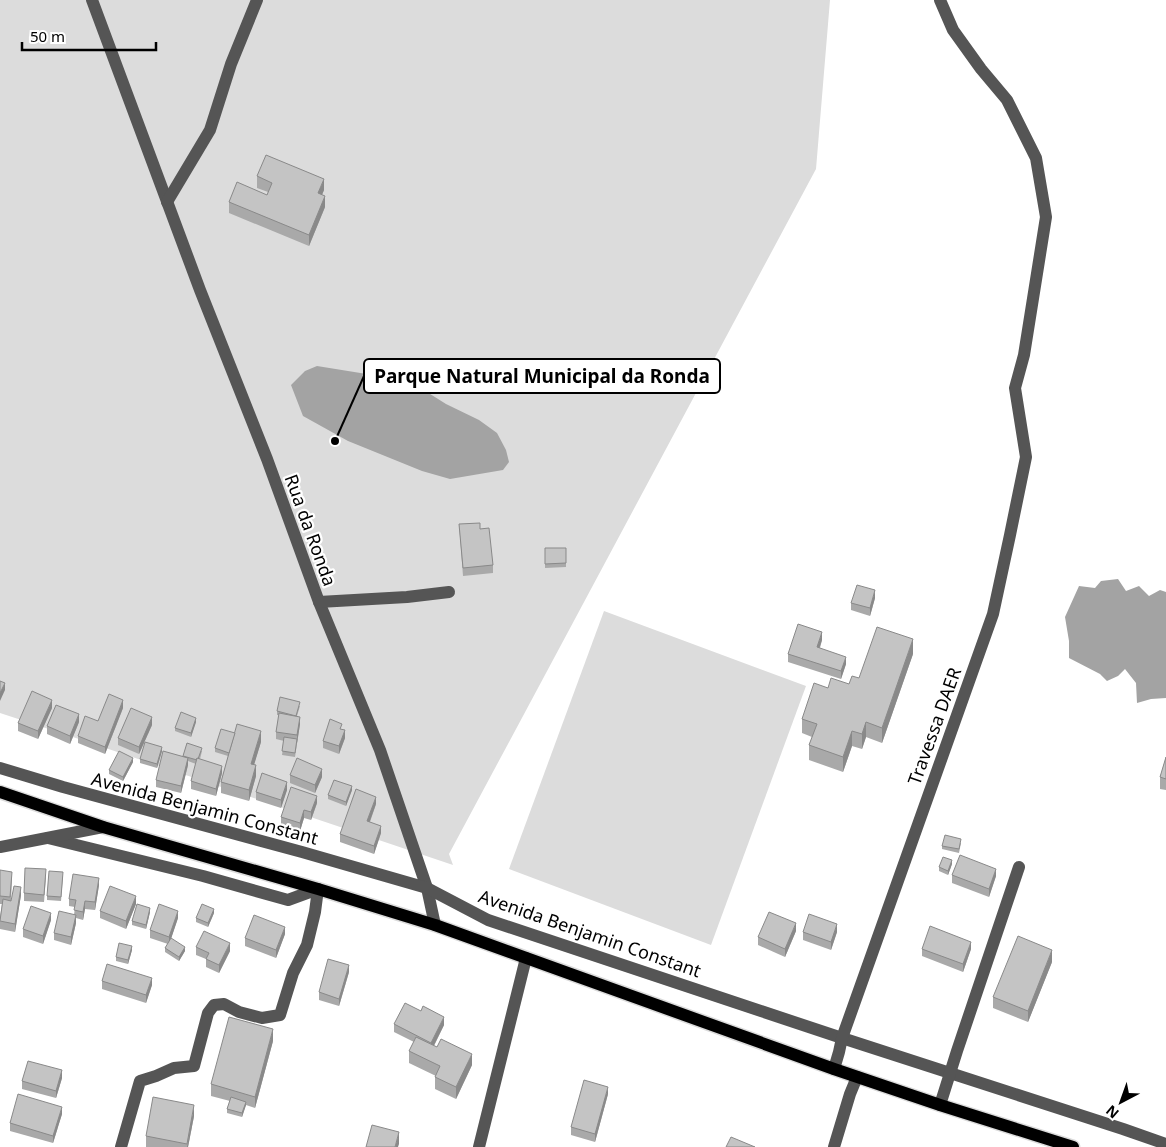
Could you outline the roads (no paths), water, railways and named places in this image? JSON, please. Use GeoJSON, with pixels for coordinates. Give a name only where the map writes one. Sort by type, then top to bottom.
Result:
{"type":"FeatureCollection","features":[{"type":"Feature","properties":{"kind":"main road"},"geometry":{"type":"LineString","coordinates":[[0,792],[103,827],[435,925],[834,1069],[1073,1147]]}},
{"type":"Feature","properties":{"kind":"street","name":"Rua da Ronda"},"geometry":{"type":"LineString","coordinates":[[92,0],[200,290],[267,459],[319,602],[380,750],[427,888],[435,925]]}},
{"type":"Feature","properties":{"kind":"street"},"geometry":{"type":"LineString","coordinates":[[167,202],[210,130],[231,64],[257,0]]}},
{"type":"Feature","properties":{"kind":"street","name":"Travessa DAER"},"geometry":{"type":"LineString","coordinates":[[834,1069],[842,1038],[992,614],[1026,457],[1015,388],[1024,355],[1046,217],[1036,158],[1007,100],[981,69],[953,30],[940,0]]}},
{"type":"Feature","properties":{"kind":"street"},"geometry":{"type":"LineString","coordinates":[[319,602],[407,597],[449,592]]}},
{"type":"Feature","properties":{"kind":"street","name":"Avenida Benjamin Constant"},"geometry":{"type":"LineString","coordinates":[[0,768],[427,888],[488,920],[1166,1144]]}},
{"type":"Feature","properties":{"kind":"street"},"geometry":{"type":"LineString","coordinates":[[0,847],[103,827]]}},
{"type":"Feature","properties":{"kind":"street"},"geometry":{"type":"LineString","coordinates":[[48,838],[288,900],[318,889],[307,945],[293,973],[280,1015],[262,1018],[239,1012],[224,1004],[214,1005],[208,1013],[194,1066],[174,1068],[140,1082],[121,1147]]}},
{"type":"Feature","properties":{"kind":"street"},"geometry":{"type":"LineString","coordinates":[[940,1105],[1019,867]]}},
{"type":"Feature","properties":{"kind":"street"},"geometry":{"type":"LineString","coordinates":[[479,1147],[526,958]]}},
{"type":"Feature","properties":{"kind":"street"},"geometry":{"type":"LineString","coordinates":[[834,1147],[857,1077]]}},
{"type":"Feature","properties":{"kind":"place","name":"Parque Natural Municipal da Ronda"},"geometry":{"type":"Point","coordinates":[335,441]}}]}
